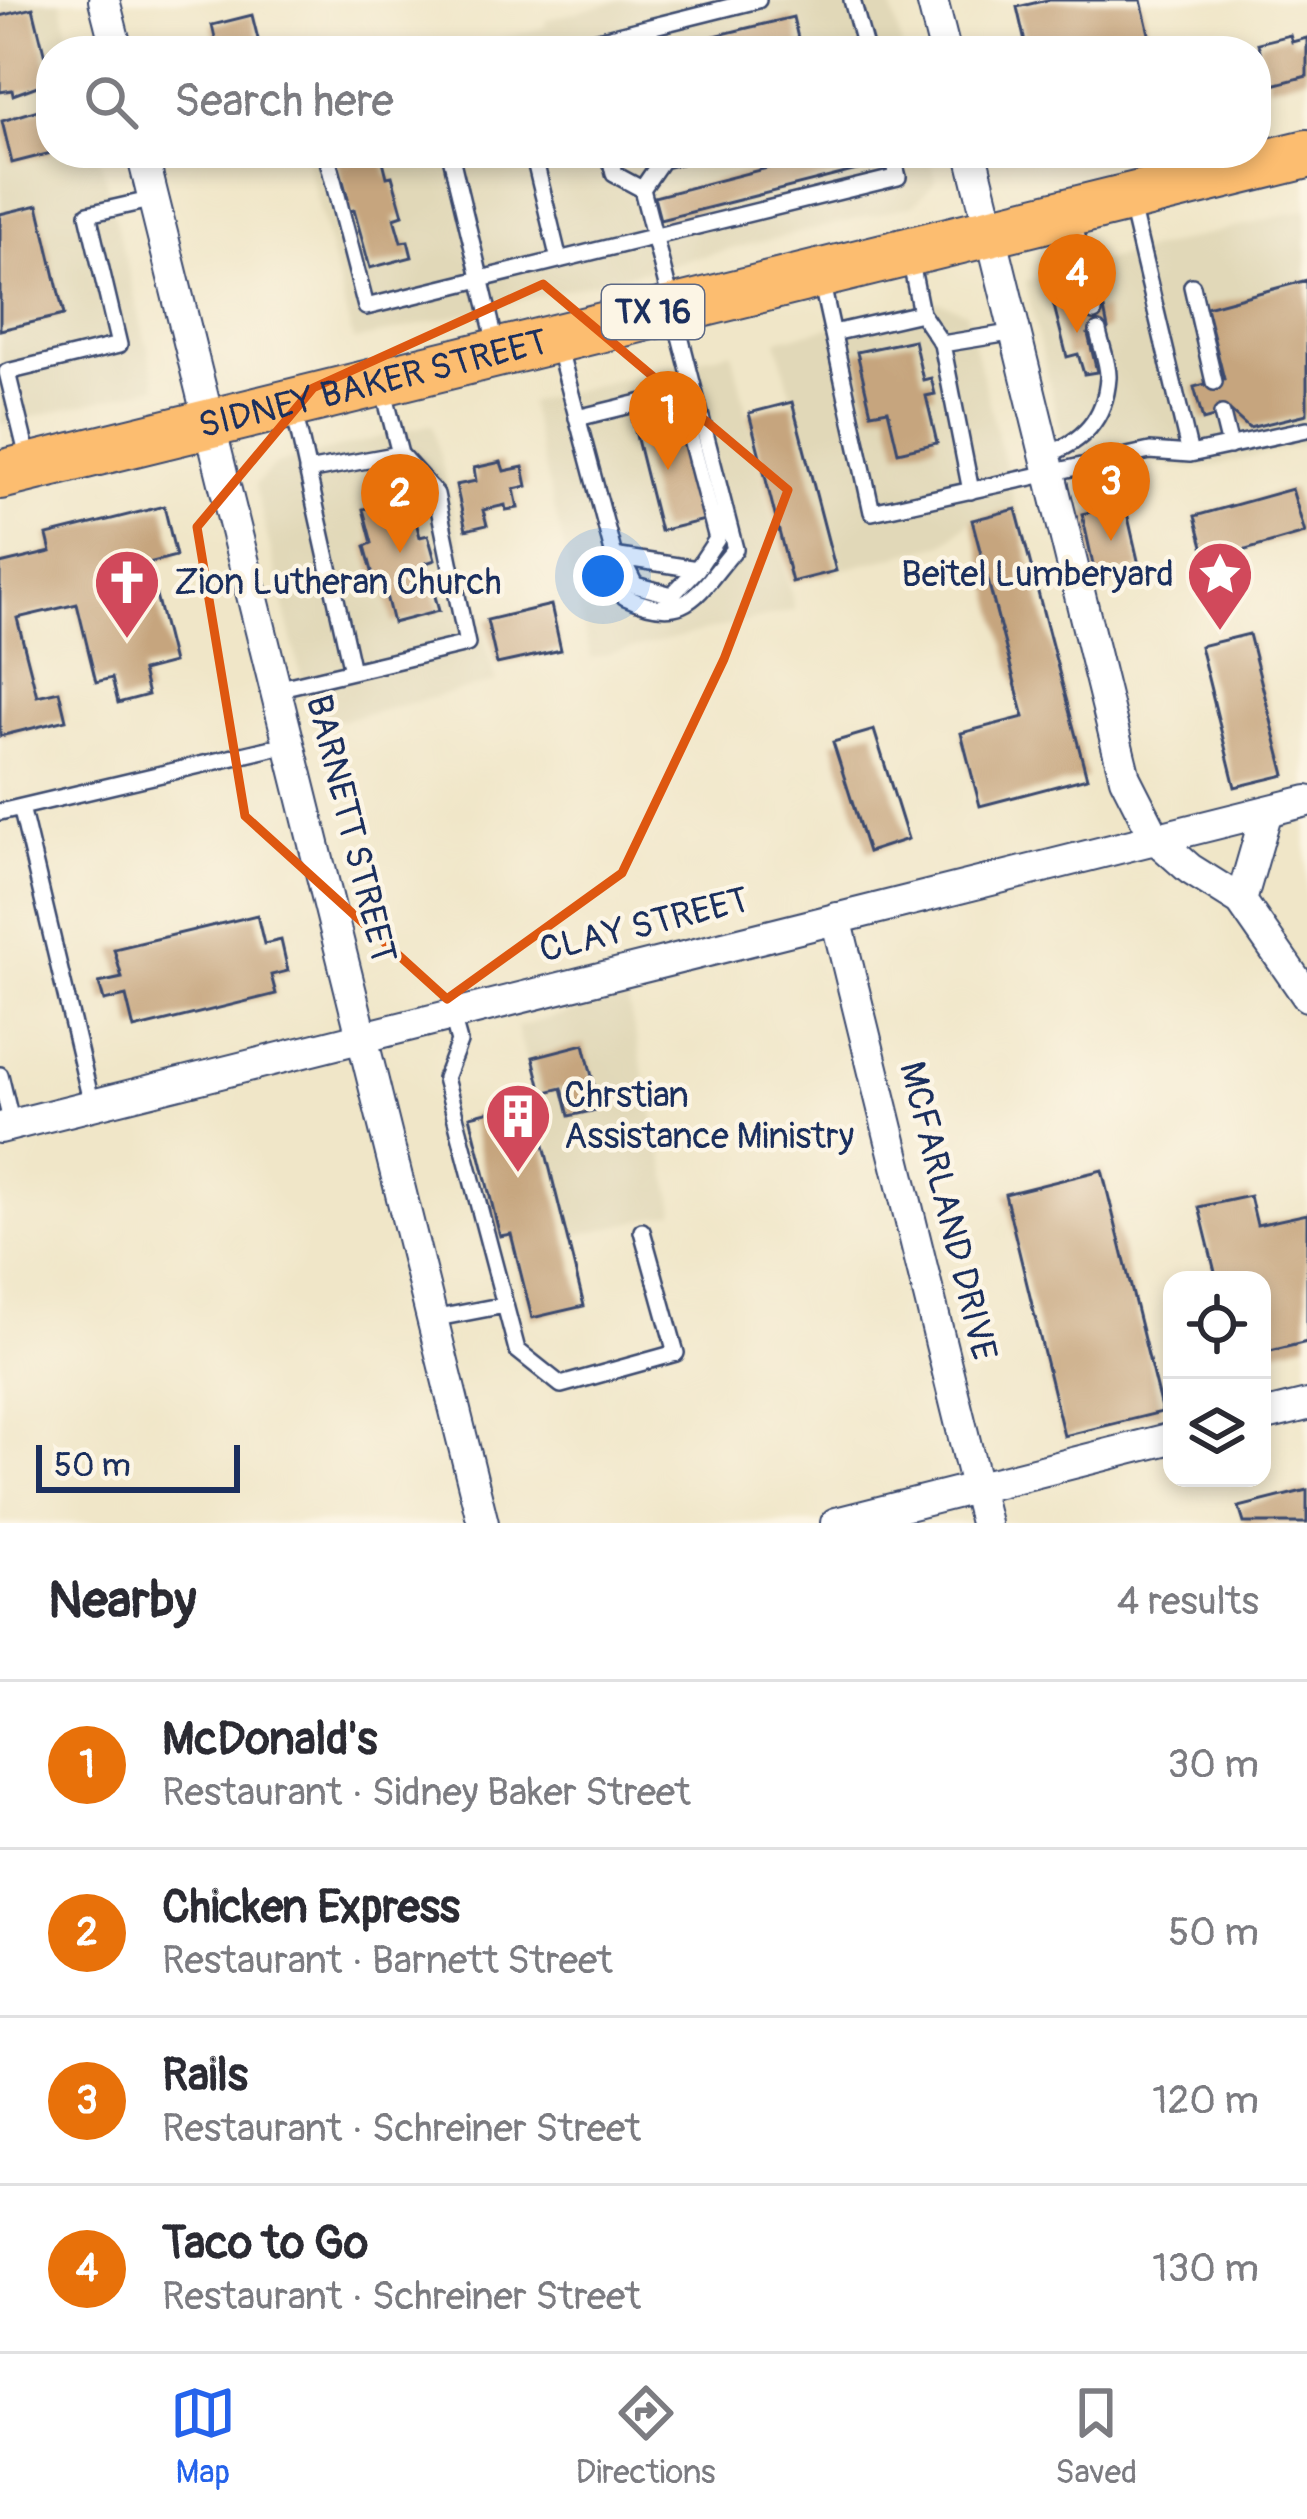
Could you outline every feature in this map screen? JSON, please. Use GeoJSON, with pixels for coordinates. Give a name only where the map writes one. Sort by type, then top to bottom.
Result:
{"type":"FeatureCollection","features":[{"type":"Feature","properties":{"kind":"main road","name":"SIDNEY BAKER STREET"},"geometry":{"type":"LineString","coordinates":[[1271,163],[1307,154]]}},
{"type":"Feature","properties":{"kind":"main road","name":"SIDNEY BAKER STREET"},"geometry":{"type":"LineString","coordinates":[[15,471],[1249,168]]}},
{"type":"Feature","properties":{"kind":"street"},"geometry":{"type":"LineString","coordinates":[[104,0],[113,36]]}},
{"type":"Feature","properties":{"kind":"street"},"geometry":{"type":"LineString","coordinates":[[932,0],[941,36]]}},
{"type":"Feature","properties":{"kind":"street","name":"BARNETT STREET"},"geometry":{"type":"LineString","coordinates":[[146,168],[484,1523]]}},
{"type":"Feature","properties":{"kind":"street"},"geometry":{"type":"LineString","coordinates":[[975,168],[1124,778],[1156,838],[1190,868],[1241,901],[1307,996]]}},
{"type":"Feature","properties":{"kind":"street","name":"CLAY STREET"},"geometry":{"type":"LineString","coordinates":[[6,1127],[1307,801]]}},
{"type":"Feature","properties":{"kind":"street"},"geometry":{"type":"LineString","coordinates":[[1241,901],[1267,811]]}},
{"type":"Feature","properties":{"kind":"street","name":"MCFARLAND DRIVE"},"geometry":{"type":"LineString","coordinates":[[836,918],[985,1523]]}},
{"type":"Feature","properties":{"kind":"street"},"geometry":{"type":"LineString","coordinates":[[1271,1414],[1307,1405]]}},
{"type":"Feature","properties":{"kind":"street"},"geometry":{"type":"LineString","coordinates":[[836,1523],[1163,1440]]}},
{"type":"Feature","properties":{"kind":"lane"},"geometry":{"type":"LineString","coordinates":[[614,36],[758,0]]}},
{"type":"Feature","properties":{"kind":"lane"},"geometry":{"type":"LineString","coordinates":[[852,0],[862,36]]}},
{"type":"Feature","properties":{"kind":"lane"},"geometry":{"type":"LineString","coordinates":[[630,32],[631,36]]}},
{"type":"Feature","properties":{"kind":"lane"},"geometry":{"type":"LineString","coordinates":[[330,168],[366,307],[898,176],[896,168]]}},
{"type":"Feature","properties":{"kind":"lane"},"geometry":{"type":"LineString","coordinates":[[454,168],[498,350]]}},
{"type":"Feature","properties":{"kind":"lane"},"geometry":{"type":"LineString","coordinates":[[536,168],[559,260]]}},
{"type":"Feature","properties":{"kind":"lane"},"geometry":{"type":"LineString","coordinates":[[613,168],[614,174],[642,189],[656,237],[675,307],[717,539],[672,596],[635,585],[617,556]]}},
{"type":"Feature","properties":{"kind":"lane"},"geometry":{"type":"LineString","coordinates":[[642,189],[654,168]]}},
{"type":"Feature","properties":{"kind":"lane"},"geometry":{"type":"LineString","coordinates":[[1128,197],[1190,454]]}},
{"type":"Feature","properties":{"kind":"lane"},"geometry":{"type":"LineString","coordinates":[[15,471],[7,372],[119,346],[88,214],[154,199]]}},
{"type":"Feature","properties":{"kind":"lane"},"geometry":{"type":"LineString","coordinates":[[1072,210],[1094,312]]}},
{"type":"Feature","properties":{"kind":"lane"},"geometry":{"type":"LineString","coordinates":[[908,250],[921,313],[942,344],[971,490]]}},
{"type":"Feature","properties":{"kind":"lane"},"geometry":{"type":"LineString","coordinates":[[820,272],[872,512],[971,490],[1048,464],[1150,451],[1190,454],[1307,429]]}},
{"type":"Feature","properties":{"kind":"lane"},"geometry":{"type":"LineString","coordinates":[[1192,286],[1214,382]]}},
{"type":"Feature","properties":{"kind":"lane"},"geometry":{"type":"LineString","coordinates":[[832,333],[921,313]]}},
{"type":"Feature","properties":{"kind":"lane"},"geometry":{"type":"LineString","coordinates":[[942,344],[1016,332]]}},
{"type":"Feature","properties":{"kind":"lane"},"geometry":{"type":"LineString","coordinates":[[1048,464],[1078,443],[1097,414],[1108,377],[1098,332]]}},
{"type":"Feature","properties":{"kind":"lane"},"geometry":{"type":"LineString","coordinates":[[556,336],[626,597],[655,610],[690,603],[735,549],[687,392]]}},
{"type":"Feature","properties":{"kind":"lane"},"geometry":{"type":"LineString","coordinates":[[276,689],[466,644],[436,494],[400,454],[380,379]]}},
{"type":"Feature","properties":{"kind":"lane"},"geometry":{"type":"LineString","coordinates":[[577,418],[687,392]]}},
{"type":"Feature","properties":{"kind":"lane"},"geometry":{"type":"LineString","coordinates":[[292,401],[352,671]]}},
{"type":"Feature","properties":{"kind":"lane"},"geometry":{"type":"LineString","coordinates":[[1222,414],[1230,446]]}},
{"type":"Feature","properties":{"kind":"lane"},"geometry":{"type":"LineString","coordinates":[[308,471],[400,454]]}},
{"type":"Feature","properties":{"kind":"lane"},"geometry":{"type":"LineString","coordinates":[[617,556],[697,569]]}},
{"type":"Feature","properties":{"kind":"lane"},"geometry":{"type":"LineString","coordinates":[[0,812],[290,744]]}},
{"type":"Feature","properties":{"kind":"lane"},"geometry":{"type":"LineString","coordinates":[[21,807],[92,1105]]}},
{"type":"Feature","properties":{"kind":"lane"},"geometry":{"type":"LineString","coordinates":[[451,1013],[458,1042],[445,1078],[517,1350],[561,1384],[676,1353],[642,1231]]}},
{"type":"Feature","properties":{"kind":"lane"},"geometry":{"type":"LineString","coordinates":[[0,1075],[6,1127]]}},
{"type":"Feature","properties":{"kind":"lane"},"geometry":{"type":"LineString","coordinates":[[432,1319],[505,1305]]}},
{"type":"Feature","properties":{"kind":"highlighted area"},"geometry":{"type":"Polygon","coordinates":[[[543,284],[788,490],[724,659],[622,873],[447,999],[245,816],[197,527],[313,388],[543,284]]]}},
{"type":"Feature","properties":{"kind":"shaded area"},"geometry":{"type":"Polygon","coordinates":[[[0,0],[61,0],[69,36],[36,36],[36,168],[103,168],[157,386],[0,425],[0,0]]]}},
{"type":"Feature","properties":{"kind":"shaded area"},"geometry":{"type":"Polygon","coordinates":[[[621,0],[890,0],[899,36],[509,36],[545,27],[546,20],[621,0]]]}},
{"type":"Feature","properties":{"kind":"shaded area"},"geometry":{"type":"Polygon","coordinates":[[[309,168],[933,168],[936,181],[914,205],[353,341],[309,168]]]}},
{"type":"Feature","properties":{"kind":"shaded area"},"geometry":{"type":"Polygon","coordinates":[[[1307,209],[1307,444],[1202,469],[1151,466],[1143,441],[1067,459],[1025,281],[1307,209]]]}},
{"type":"Feature","properties":{"kind":"shaded area"},"geometry":{"type":"Polygon","coordinates":[[[938,301],[966,312],[1016,509],[972,520],[944,544],[836,571],[777,340],[938,301]]]}},
{"type":"Feature","properties":{"kind":"shaded area"},"geometry":{"type":"Polygon","coordinates":[[[732,351],[795,610],[591,658],[528,402],[732,351]]]}},
{"type":"Feature","properties":{"kind":"shaded area"},"geometry":{"type":"Polygon","coordinates":[[[432,424],[496,682],[313,727],[255,485],[276,464],[432,424]]]}},
{"type":"Feature","properties":{"kind":"shaded area"},"geometry":{"type":"Polygon","coordinates":[[[627,998],[676,1212],[573,1236],[517,1027],[627,998]]]}},
{"type":"Feature","properties":{"kind":"building"},"geometry":{"type":"Polygon","coordinates":[[[1047,0],[1141,0],[1149,36],[1024,36],[1017,7],[1047,0]]]}},
{"type":"Feature","properties":{"kind":"building"},"geometry":{"type":"Polygon","coordinates":[[[33,8],[40,36],[36,36],[36,87],[13,95],[12,90],[0,92],[0,16],[33,8]]]}},
{"type":"Feature","properties":{"kind":"building"},"geometry":{"type":"Polygon","coordinates":[[[252,15],[257,36],[215,36],[212,25],[252,15]]]}},
{"type":"Feature","properties":{"kind":"building"},"geometry":{"type":"Polygon","coordinates":[[[793,17],[797,36],[714,36],[793,17]]]}},
{"type":"Feature","properties":{"kind":"building"},"geometry":{"type":"Polygon","coordinates":[[[1290,35],[1292,42],[1307,38],[1307,76],[1271,85],[1271,40],[1290,35]]]}},
{"type":"Feature","properties":{"kind":"building"},"geometry":{"type":"Polygon","coordinates":[[[36,111],[36,157],[12,163],[2,121],[36,111]]]}},
{"type":"Feature","properties":{"kind":"building"},"geometry":{"type":"Polygon","coordinates":[[[339,168],[385,168],[387,177],[392,176],[403,215],[394,218],[401,242],[408,241],[412,257],[370,268],[354,210],[344,212],[341,202],[348,199],[339,168]]]}},
{"type":"Feature","properties":{"kind":"building"},"geometry":{"type":"Polygon","coordinates":[[[767,168],[865,168],[660,220],[654,197],[767,168]]]}},
{"type":"Feature","properties":{"kind":"building"},"geometry":{"type":"Polygon","coordinates":[[[38,205],[64,315],[0,330],[0,214],[38,205]]]}},
{"type":"Feature","properties":{"kind":"building"},"geometry":{"type":"Polygon","coordinates":[[[1307,280],[1307,414],[1249,428],[1231,412],[1203,420],[1194,387],[1224,379],[1206,307],[1307,280]]]}},
{"type":"Feature","properties":{"kind":"building"},"geometry":{"type":"Polygon","coordinates":[[[1078,291],[1083,314],[1104,309],[1108,329],[1088,334],[1097,372],[1084,374],[1078,354],[1067,357],[1052,298],[1078,291]]]}},
{"type":"Feature","properties":{"kind":"building"},"geometry":{"type":"Polygon","coordinates":[[[914,340],[923,380],[931,378],[935,394],[926,396],[937,443],[898,452],[888,410],[871,413],[857,352],[914,340]]]}},
{"type":"Feature","properties":{"kind":"building"},"geometry":{"type":"Polygon","coordinates":[[[792,402],[836,571],[792,582],[749,413],[792,402]]]}},
{"type":"Feature","properties":{"kind":"building"},"geometry":{"type":"Polygon","coordinates":[[[677,408],[705,520],[660,531],[632,419],[677,408]]]}},
{"type":"Feature","properties":{"kind":"building"},"geometry":{"type":"Polygon","coordinates":[[[501,462],[504,471],[523,467],[527,486],[514,489],[518,508],[506,510],[505,505],[483,510],[487,525],[466,530],[456,485],[476,481],[474,468],[501,462]]]}},
{"type":"Feature","properties":{"kind":"building"},"geometry":{"type":"Polygon","coordinates":[[[1292,489],[1305,533],[1207,561],[1195,516],[1292,489]]]}},
{"type":"Feature","properties":{"kind":"building"},"geometry":{"type":"Polygon","coordinates":[[[409,497],[420,537],[428,535],[435,560],[426,563],[439,611],[393,623],[382,580],[375,582],[365,546],[372,543],[363,509],[409,497]]]}},
{"type":"Feature","properties":{"kind":"building"},"geometry":{"type":"Polygon","coordinates":[[[1125,504],[1140,569],[1096,578],[1082,514],[1125,504]]]}},
{"type":"Feature","properties":{"kind":"building","name":"Zion Lutheran Church"},"geometry":{"type":"Polygon","coordinates":[[[164,506],[176,556],[148,563],[173,663],[142,671],[148,695],[118,703],[112,678],[96,682],[77,604],[17,618],[37,696],[59,691],[66,720],[0,736],[0,564],[51,552],[47,535],[164,506]]]}},
{"type":"Feature","properties":{"kind":"building"},"geometry":{"type":"Polygon","coordinates":[[[1016,509],[1087,778],[980,806],[961,733],[1024,717],[972,520],[1016,509]]]}},
{"type":"Feature","properties":{"kind":"building"},"geometry":{"type":"Polygon","coordinates":[[[551,605],[561,650],[497,664],[487,620],[551,605]]]}},
{"type":"Feature","properties":{"kind":"building"},"geometry":{"type":"Polygon","coordinates":[[[1249,634],[1285,775],[1235,787],[1200,646],[1249,634]]]}},
{"type":"Feature","properties":{"kind":"building"},"geometry":{"type":"Polygon","coordinates":[[[874,730],[908,839],[868,852],[833,742],[874,730]]]}},
{"type":"Feature","properties":{"kind":"building"},"geometry":{"type":"Polygon","coordinates":[[[257,915],[264,944],[281,940],[288,971],[271,975],[276,994],[134,1029],[126,996],[104,1001],[99,983],[122,978],[114,949],[257,915]]]}},
{"type":"Feature","properties":{"kind":"building"},"geometry":{"type":"Polygon","coordinates":[[[584,1044],[600,1109],[569,1116],[562,1088],[542,1093],[533,1057],[584,1044]]]}},
{"type":"Feature","properties":{"kind":"building","name":"Chrstian Assistance Ministry"},"geometry":{"type":"Polygon","coordinates":[[[533,1101],[584,1306],[532,1318],[511,1234],[500,1236],[470,1116],[533,1101]]]}},
{"type":"Feature","properties":{"kind":"building"},"geometry":{"type":"Polygon","coordinates":[[[1102,1170],[1162,1412],[1064,1436],[1005,1194],[1102,1170]]]}},
{"type":"Feature","properties":{"kind":"building"},"geometry":{"type":"Polygon","coordinates":[[[1250,1196],[1257,1225],[1307,1214],[1307,1342],[1271,1351],[1271,1271],[1215,1271],[1199,1207],[1250,1196]]]}},
{"type":"Feature","properties":{"kind":"building"},"geometry":{"type":"Polygon","coordinates":[[[1307,1490],[1307,1523],[1244,1523],[1239,1507],[1307,1490]]]}},
{"type":"Feature","properties":{"kind":"place","name":"Taco to Go"},"geometry":{"type":"Point","coordinates":[1077,333]}},
{"type":"Feature","properties":{"kind":"place","name":"McDonald's"},"geometry":{"type":"Point","coordinates":[668,470]}},
{"type":"Feature","properties":{"kind":"place","name":"Rails"},"geometry":{"type":"Point","coordinates":[1111,541]}},
{"type":"Feature","properties":{"kind":"place","name":"Chicken Express"},"geometry":{"type":"Point","coordinates":[400,553]}},
{"type":"Feature","properties":{"kind":"place","name":"Beitel Lumberyard"},"geometry":{"type":"Point","coordinates":[1220,633]}},
{"type":"Feature","properties":{"kind":"place","name":"Zion Lutheran Church"},"geometry":{"type":"Point","coordinates":[127,641]}},
{"type":"Feature","properties":{"kind":"place","name":"Chrstian Assistance Ministry"},"geometry":{"type":"Point","coordinates":[518,1175]}}]}
